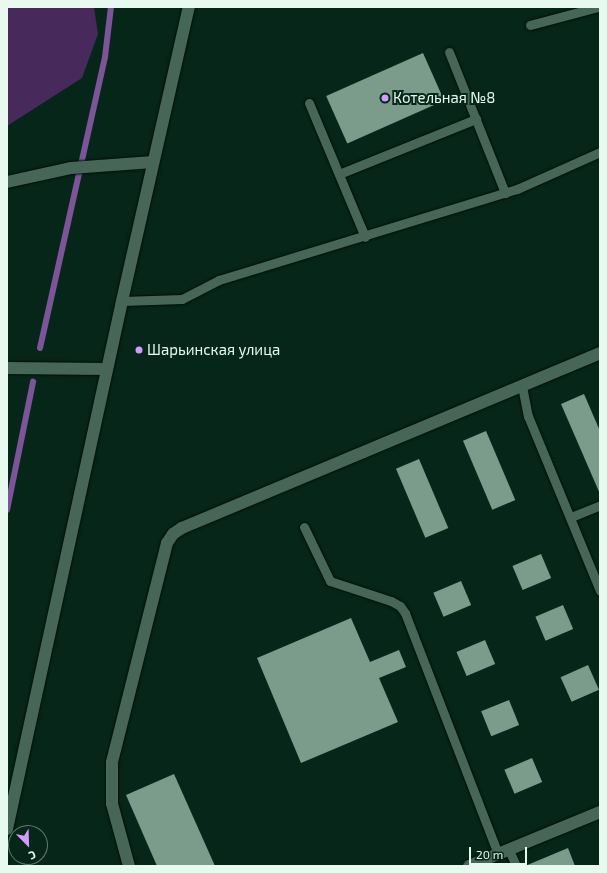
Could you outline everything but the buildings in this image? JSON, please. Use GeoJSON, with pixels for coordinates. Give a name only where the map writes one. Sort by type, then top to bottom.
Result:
{"type":"FeatureCollection","features":[{"type":"Feature","properties":{"kind":"street"},"geometry":{"type":"LineString","coordinates":[[7,829],[122,301],[189,7]]}},
{"type":"Feature","properties":{"kind":"street"},"geometry":{"type":"LineString","coordinates":[[7,182],[71,168],[153,162]]}},
{"type":"Feature","properties":{"kind":"street"},"geometry":{"type":"LineString","coordinates":[[129,866],[112,804],[112,762],[167,543],[173,534],[182,528],[600,353]]}},
{"type":"Feature","properties":{"kind":"street"},"geometry":{"type":"LineString","coordinates":[[7,368],[107,369]]}},
{"type":"Feature","properties":{"kind":"street"},"geometry":{"type":"LineString","coordinates":[[468,866],[600,812]]}},
{"type":"Feature","properties":{"kind":"lane"},"geometry":{"type":"LineString","coordinates":[[530,25],[598,7]]}},
{"type":"Feature","properties":{"kind":"lane"},"geometry":{"type":"LineString","coordinates":[[449,52],[505,193]]}},
{"type":"Feature","properties":{"kind":"lane"},"geometry":{"type":"LineString","coordinates":[[309,103],[365,237]]}},
{"type":"Feature","properties":{"kind":"lane"},"geometry":{"type":"LineString","coordinates":[[339,174],[476,119]]}},
{"type":"Feature","properties":{"kind":"lane"},"geometry":{"type":"LineString","coordinates":[[122,301],[182,299],[219,280],[365,237],[505,193],[600,152]]}},
{"type":"Feature","properties":{"kind":"lane"},"geometry":{"type":"LineString","coordinates":[[522,386],[528,416],[572,517],[575,533],[600,591]]}},
{"type":"Feature","properties":{"kind":"lane"},"geometry":{"type":"LineString","coordinates":[[572,517],[600,505]]}},
{"type":"Feature","properties":{"kind":"lane"},"geometry":{"type":"LineString","coordinates":[[304,527],[330,581],[391,601],[400,606],[404,612],[503,852],[516,866]]}},
{"type":"Feature","properties":{"kind":"shaded area"},"geometry":{"type":"Polygon","coordinates":[[[7,7],[94,7],[98,34],[82,78],[7,126],[7,7]]]}},
{"type":"Feature","properties":{"kind":"waterway"},"geometry":{"type":"LineString","coordinates":[[40,348],[105,57],[111,7]]}},
{"type":"Feature","properties":{"kind":"waterway"},"geometry":{"type":"LineString","coordinates":[[7,510],[33,382]]}},
{"type":"Feature","properties":{"kind":"place","name":"Котельная №8"},"geometry":{"type":"Point","coordinates":[385,98]}},
{"type":"Feature","properties":{"kind":"place","name":"Шарьинская улица"},"geometry":{"type":"Point","coordinates":[139,350]}}]}
